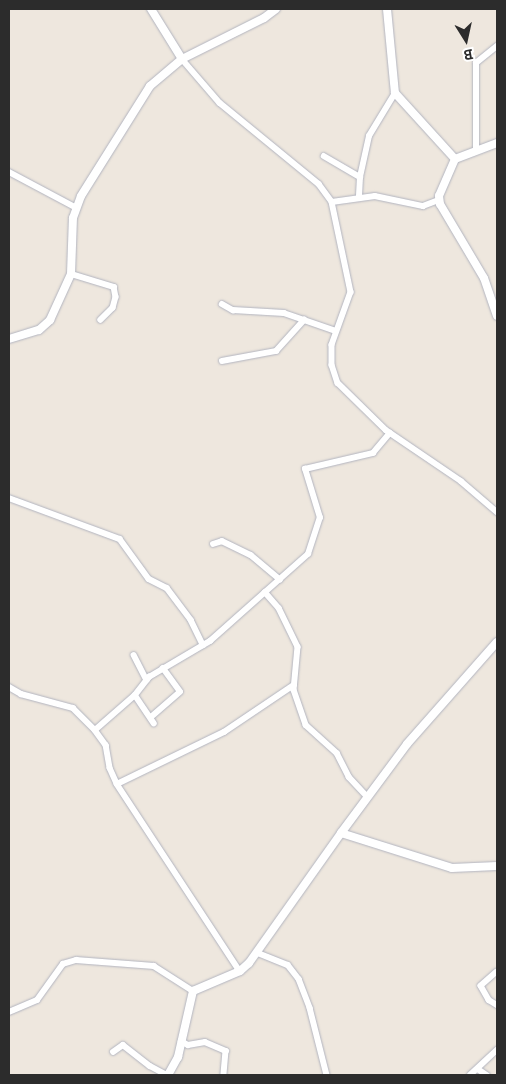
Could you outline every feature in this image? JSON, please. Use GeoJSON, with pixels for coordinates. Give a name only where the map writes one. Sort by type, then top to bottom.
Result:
{"type":"FeatureCollection","features":[{"type":"Feature","properties":{"kind":"street"},"geometry":{"type":"LineString","coordinates":[[151,9],[182,59],[220,103],[319,184],[332,202],[350,292],[336,331],[332,358],[338,383],[390,433],[461,481],[497,512]]}},
{"type":"Feature","properties":{"kind":"street"},"geometry":{"type":"LineString","coordinates":[[9,339],[36,332],[47,324],[71,274],[75,207],[97,166],[150,86],[182,59],[264,18],[276,9]]}},
{"type":"Feature","properties":{"kind":"street"},"geometry":{"type":"LineString","coordinates":[[359,196],[360,177],[369,136],[395,93],[387,9]]}},
{"type":"Feature","properties":{"kind":"street"},"geometry":{"type":"LineString","coordinates":[[476,150],[476,63],[497,46]]}},
{"type":"Feature","properties":{"kind":"street"},"geometry":{"type":"LineString","coordinates":[[395,93],[455,159]]}},
{"type":"Feature","properties":{"kind":"street"},"geometry":{"type":"LineString","coordinates":[[439,200],[455,159],[497,143]]}},
{"type":"Feature","properties":{"kind":"street"},"geometry":{"type":"LineString","coordinates":[[324,156],[360,177]]}},
{"type":"Feature","properties":{"kind":"street"},"geometry":{"type":"LineString","coordinates":[[9,172],[75,207]]}},
{"type":"Feature","properties":{"kind":"street"},"geometry":{"type":"LineString","coordinates":[[332,202],[359,196],[383,196],[420,206],[439,200]]}},
{"type":"Feature","properties":{"kind":"street"},"geometry":{"type":"LineString","coordinates":[[439,200],[484,278],[497,316]]}},
{"type":"Feature","properties":{"kind":"street"},"geometry":{"type":"LineString","coordinates":[[71,274],[114,286],[116,297],[113,308],[101,320]]}},
{"type":"Feature","properties":{"kind":"street"},"geometry":{"type":"LineString","coordinates":[[222,304],[233,310],[278,312],[336,331]]}},
{"type":"Feature","properties":{"kind":"street"},"geometry":{"type":"LineString","coordinates":[[222,361],[276,351],[304,320]]}},
{"type":"Feature","properties":{"kind":"street"},"geometry":{"type":"LineString","coordinates":[[95,730],[135,695],[147,680],[204,645],[308,554],[320,521],[305,469],[373,453],[390,433]]}},
{"type":"Feature","properties":{"kind":"street"},"geometry":{"type":"LineString","coordinates":[[9,498],[120,539],[149,579],[167,588],[192,620],[204,645]]}},
{"type":"Feature","properties":{"kind":"street"},"geometry":{"type":"LineString","coordinates":[[213,544],[222,542],[250,555],[280,580]]}},
{"type":"Feature","properties":{"kind":"street"},"geometry":{"type":"LineString","coordinates":[[265,592],[280,608],[298,647],[294,685],[308,728],[337,753],[349,777],[366,795]]}},
{"type":"Feature","properties":{"kind":"street"},"geometry":{"type":"LineString","coordinates":[[193,991],[240,971],[258,953],[366,795],[497,642]]}},
{"type":"Feature","properties":{"kind":"street"},"geometry":{"type":"LineString","coordinates":[[134,655],[147,680]]}},
{"type":"Feature","properties":{"kind":"street"},"geometry":{"type":"LineString","coordinates":[[135,695],[153,720],[180,692],[163,669]]}},
{"type":"Feature","properties":{"kind":"street"},"geometry":{"type":"LineString","coordinates":[[117,784],[220,734],[294,685]]}},
{"type":"Feature","properties":{"kind":"street"},"geometry":{"type":"LineString","coordinates":[[9,687],[21,694],[73,708],[95,730],[106,745],[110,768],[117,784],[240,971]]}},
{"type":"Feature","properties":{"kind":"street"},"geometry":{"type":"LineString","coordinates":[[341,833],[452,868],[497,866]]}},
{"type":"Feature","properties":{"kind":"street"},"geometry":{"type":"LineString","coordinates":[[258,953],[288,965],[299,979],[310,1008],[327,1075]]}},
{"type":"Feature","properties":{"kind":"street"},"geometry":{"type":"LineString","coordinates":[[9,1012],[37,1000],[63,964],[76,960],[154,966],[193,991]]}},
{"type":"Feature","properties":{"kind":"street"},"geometry":{"type":"LineString","coordinates":[[497,972],[482,986],[489,1000],[497,1005]]}},
{"type":"Feature","properties":{"kind":"street"},"geometry":{"type":"LineString","coordinates":[[113,1052],[124,1045],[150,1066],[168,1075],[178,1057],[193,991]]}},
{"type":"Feature","properties":{"kind":"street"},"geometry":{"type":"LineString","coordinates":[[182,1041],[188,1045],[205,1042],[226,1051],[224,1075]]}},
{"type":"Feature","properties":{"kind":"street"},"geometry":{"type":"LineString","coordinates":[[470,1075],[497,1050]]}},
{"type":"Feature","properties":{"kind":"street"},"geometry":{"type":"LineString","coordinates":[[478,1069],[487,1075]]}}]}
